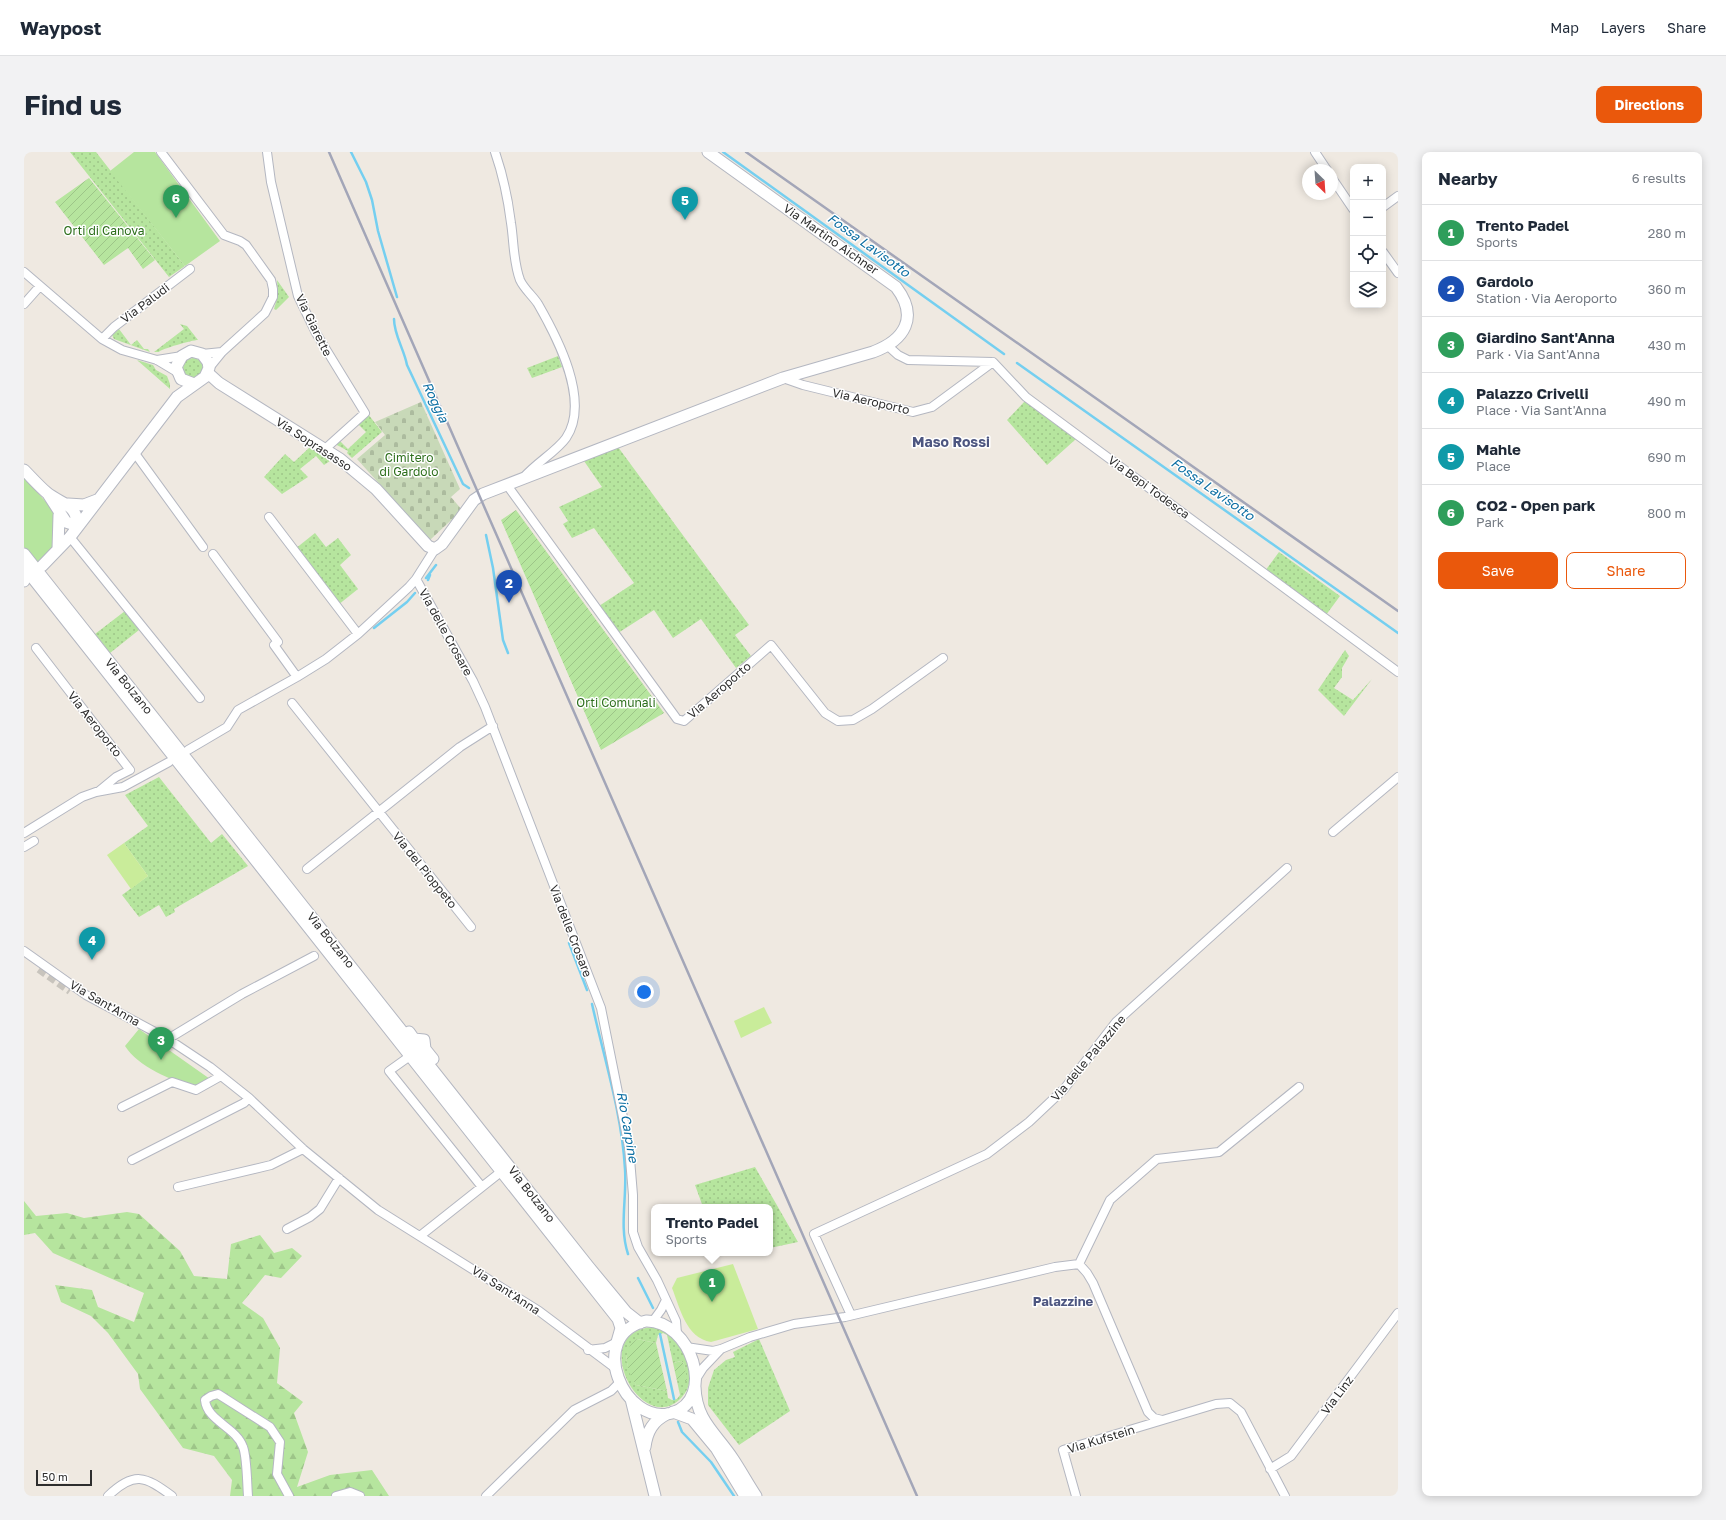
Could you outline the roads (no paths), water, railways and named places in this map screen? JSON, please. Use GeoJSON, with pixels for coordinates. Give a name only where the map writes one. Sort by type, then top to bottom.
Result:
{"type":"FeatureCollection","features":[{"type":"Feature","properties":{"kind":"main road","name":"Via Martino Aichner"},"geometry":{"type":"LineString","coordinates":[[708,152],[896,287],[904,299],[908,315],[902,331],[888,346]]}},
{"type":"Feature","properties":{"kind":"main road"},"geometry":{"type":"LineString","coordinates":[[435,548],[442,544],[478,496],[783,378],[888,346]]}},
{"type":"Feature","properties":{"kind":"main road"},"geometry":{"type":"LineString","coordinates":[[177,397],[179,376],[177,363],[182,356],[191,351],[202,354]]}},
{"type":"Feature","properties":{"kind":"main road","name":"Via Soprasasso"},"geometry":{"type":"LineString","coordinates":[[202,354],[206,358],[203,376]]}},
{"type":"Feature","properties":{"kind":"main road","name":"Via Soprasasso"},"geometry":{"type":"LineString","coordinates":[[179,376],[203,376],[219,383],[340,458],[376,489],[428,546],[435,548]]}},
{"type":"Feature","properties":{"kind":"main road"},"geometry":{"type":"LineString","coordinates":[[42,566],[70,537],[177,397],[203,376]]}},
{"type":"Feature","properties":{"kind":"main road"},"geometry":{"type":"LineString","coordinates":[[24,470],[48,493],[68,504],[77,515],[78,526]]}},
{"type":"Feature","properties":{"kind":"main road"},"geometry":{"type":"LineString","coordinates":[[48,493],[59,514],[66,522],[78,526]]}},
{"type":"Feature","properties":{"kind":"main road"},"geometry":{"type":"LineString","coordinates":[[68,504],[84,505],[97,500]]}},
{"type":"Feature","properties":{"kind":"main road"},"geometry":{"type":"LineString","coordinates":[[58,549],[59,514]]}},
{"type":"Feature","properties":{"kind":"main road","name":"Via Bolzano"},"geometry":{"type":"LineString","coordinates":[[24,554],[373,993],[382,997],[414,1039],[424,1040],[425,1049],[457,1091],[464,1110],[626,1312],[640,1323]]}},
{"type":"Feature","properties":{"kind":"main road","name":"Via Bolzano"},"geometry":{"type":"LineString","coordinates":[[24,567],[618,1319],[621,1328],[617,1342]]}},
{"type":"Feature","properties":{"kind":"main road"},"geometry":{"type":"LineString","coordinates":[[552,1235],[557,1250],[582,1283],[582,1288]]}},
{"type":"Feature","properties":{"kind":"main road"},"geometry":{"type":"LineString","coordinates":[[745,1496],[716,1448],[692,1419],[671,1413],[650,1412],[642,1408],[629,1396],[620,1382],[614,1362],[617,1342],[629,1328],[640,1323],[653,1321],[671,1328],[677,1334],[686,1347],[695,1366],[697,1405],[702,1419],[734,1459],[756,1496]]}},
{"type":"Feature","properties":{"kind":"main road"},"geometry":{"type":"LineString","coordinates":[[644,1451],[646,1435],[650,1427],[661,1417],[671,1413],[687,1402],[696,1382]]}},
{"type":"Feature","properties":{"kind":"main road"},"geometry":{"type":"LineString","coordinates":[[629,1396],[655,1496]]}},
{"type":"Feature","properties":{"kind":"street"},"geometry":{"type":"LineString","coordinates":[[162,152],[224,235],[243,243],[271,280],[273,289],[273,297],[265,313],[222,352],[203,376]]}},
{"type":"Feature","properties":{"kind":"street","name":"Via Giarette"},"geometry":{"type":"LineString","coordinates":[[267,152],[271,182],[298,296],[316,333],[365,413],[325,449]]}},
{"type":"Feature","properties":{"kind":"street"},"geometry":{"type":"LineString","coordinates":[[495,152],[502,174],[510,216],[515,262],[521,281],[537,303],[566,360],[573,390],[575,414],[566,438],[524,478]]}},
{"type":"Feature","properties":{"kind":"street"},"geometry":{"type":"LineString","coordinates":[[1315,152],[1323,164]]}},
{"type":"Feature","properties":{"kind":"street"},"geometry":{"type":"LineString","coordinates":[[1338,187],[1350,205]]}},
{"type":"Feature","properties":{"kind":"street"},"geometry":{"type":"LineString","coordinates":[[1386,205],[1398,196]]}},
{"type":"Feature","properties":{"kind":"street"},"geometry":{"type":"LineString","coordinates":[[1386,256],[1398,272]]}},
{"type":"Feature","properties":{"kind":"street","name":"Via Paludi"},"geometry":{"type":"LineString","coordinates":[[102,339],[114,327],[190,269]]}},
{"type":"Feature","properties":{"kind":"street"},"geometry":{"type":"LineString","coordinates":[[24,272],[102,339],[122,350],[157,360],[179,376]]}},
{"type":"Feature","properties":{"kind":"street"},"geometry":{"type":"LineString","coordinates":[[24,304],[40,286]]}},
{"type":"Feature","properties":{"kind":"street"},"geometry":{"type":"LineString","coordinates":[[888,346],[898,356],[908,360],[993,362]]}},
{"type":"Feature","properties":{"kind":"street"},"geometry":{"type":"LineString","coordinates":[[202,354],[222,352]]}},
{"type":"Feature","properties":{"kind":"street"},"geometry":{"type":"LineString","coordinates":[[157,360],[182,356]]}},
{"type":"Feature","properties":{"kind":"street","name":"Via Aeroporto"},"geometry":{"type":"LineString","coordinates":[[783,378],[913,412],[932,407],[993,362]]}},
{"type":"Feature","properties":{"kind":"street","name":"Via Bepi Todesca"},"geometry":{"type":"LineString","coordinates":[[993,362],[1026,397],[1398,672]]}},
{"type":"Feature","properties":{"kind":"street"},"geometry":{"type":"LineString","coordinates":[[134,452],[203,547]]}},
{"type":"Feature","properties":{"kind":"street","name":"Via Aeroporto"},"geometry":{"type":"LineString","coordinates":[[507,485],[677,719],[684,722],[771,645],[824,713],[838,721],[853,720],[872,709],[944,658]]}},
{"type":"Feature","properties":{"kind":"street"},"geometry":{"type":"LineString","coordinates":[[269,517],[358,634]]}},
{"type":"Feature","properties":{"kind":"street"},"geometry":{"type":"LineString","coordinates":[[70,537],[200,698]]}},
{"type":"Feature","properties":{"kind":"street"},"geometry":{"type":"LineString","coordinates":[[188,750],[227,727],[238,710],[326,659],[358,634],[394,602],[416,579],[435,548]]}},
{"type":"Feature","properties":{"kind":"street"},"geometry":{"type":"LineString","coordinates":[[213,554],[278,642],[274,645],[297,677]]}},
{"type":"Feature","properties":{"kind":"street","name":"Via delle Crosare"},"geometry":{"type":"LineString","coordinates":[[416,579],[473,682],[493,726],[601,1008],[629,1147],[633,1195],[633,1232],[638,1247],[657,1280],[676,1321],[677,1334]]}},
{"type":"Feature","properties":{"kind":"street","name":"Via Aeroporto"},"geometry":{"type":"LineString","coordinates":[[36,648],[130,770],[116,777],[99,792]]}},
{"type":"Feature","properties":{"kind":"street","name":"Via del Pioppeto"},"geometry":{"type":"LineString","coordinates":[[292,703],[471,927]]}},
{"type":"Feature","properties":{"kind":"street"},"geometry":{"type":"LineString","coordinates":[[307,869],[460,747],[493,726]]}},
{"type":"Feature","properties":{"kind":"street","name":"Via Aeroporto"},"geometry":{"type":"LineString","coordinates":[[24,833],[82,797],[123,787],[169,762]]}},
{"type":"Feature","properties":{"kind":"street"},"geometry":{"type":"LineString","coordinates":[[1334,832],[1398,778]]}},
{"type":"Feature","properties":{"kind":"street"},"geometry":{"type":"LineString","coordinates":[[24,847],[34,841]]}},
{"type":"Feature","properties":{"kind":"street","name":"Via delle Palazzine"},"geometry":{"type":"LineString","coordinates":[[851,1316],[814,1234],[987,1154],[1029,1122],[1064,1089],[1116,1022],[1287,868]]}},
{"type":"Feature","properties":{"kind":"street","name":"Via Sant'Anna"},"geometry":{"type":"LineString","coordinates":[[24,951],[86,995],[168,1038],[249,1098],[303,1149],[378,1210],[539,1311],[568,1332],[588,1350],[615,1368]]}},
{"type":"Feature","properties":{"kind":"street"},"geometry":{"type":"LineString","coordinates":[[168,1038],[242,994],[314,956]]}},
{"type":"Feature","properties":{"kind":"street"},"geometry":{"type":"LineString","coordinates":[[410,1056],[389,1071],[482,1187]]}},
{"type":"Feature","properties":{"kind":"street"},"geometry":{"type":"LineString","coordinates":[[122,1107],[172,1082],[196,1090],[221,1076]]}},
{"type":"Feature","properties":{"kind":"street"},"geometry":{"type":"LineString","coordinates":[[1079,1264],[1110,1200],[1157,1158],[1219,1152],[1299,1087]]}},
{"type":"Feature","properties":{"kind":"street"},"geometry":{"type":"LineString","coordinates":[[132,1160],[244,1103],[249,1098]]}},
{"type":"Feature","properties":{"kind":"street"},"geometry":{"type":"LineString","coordinates":[[178,1187],[271,1165],[303,1149]]}},
{"type":"Feature","properties":{"kind":"street"},"geometry":{"type":"LineString","coordinates":[[420,1236],[502,1171]]}},
{"type":"Feature","properties":{"kind":"street"},"geometry":{"type":"LineString","coordinates":[[287,1229],[310,1217],[320,1209],[339,1178]]}},
{"type":"Feature","properties":{"kind":"street"},"geometry":{"type":"LineString","coordinates":[[686,1347],[713,1351],[721,1350],[762,1333],[794,1324],[851,1316],[1055,1267],[1079,1264]]}},
{"type":"Feature","properties":{"kind":"street"},"geometry":{"type":"LineString","coordinates":[[1079,1264],[1093,1283],[1148,1412],[1154,1418],[1162,1420],[1216,1404],[1230,1403],[1241,1412],[1285,1496]]}},
{"type":"Feature","properties":{"kind":"street"},"geometry":{"type":"LineString","coordinates":[[653,1321],[666,1300]]}},
{"type":"Feature","properties":{"kind":"street","name":"Via Linz"},"geometry":{"type":"LineString","coordinates":[[1270,1469],[1291,1456],[1398,1314]]}},
{"type":"Feature","properties":{"kind":"street"},"geometry":{"type":"LineString","coordinates":[[588,1350],[605,1348],[617,1342]]}},
{"type":"Feature","properties":{"kind":"street"},"geometry":{"type":"LineString","coordinates":[[696,1382],[703,1368],[721,1350]]}},
{"type":"Feature","properties":{"kind":"street"},"geometry":{"type":"LineString","coordinates":[[486,1496],[574,1410],[611,1391],[620,1382]]}},
{"type":"Feature","properties":{"kind":"street"},"geometry":{"type":"LineString","coordinates":[[611,1391],[629,1396]]}},
{"type":"Feature","properties":{"kind":"street"},"geometry":{"type":"LineString","coordinates":[[248,1496],[243,1447],[230,1429],[210,1413],[206,1406],[205,1400],[211,1396],[218,1394],[270,1427],[280,1442],[277,1474],[289,1496]]}},
{"type":"Feature","properties":{"kind":"street","name":"Via Kufstein"},"geometry":{"type":"LineString","coordinates":[[1076,1496],[1063,1450],[1162,1420]]}},
{"type":"Feature","properties":{"kind":"street"},"geometry":{"type":"LineString","coordinates":[[108,1496],[125,1482],[136,1478],[157,1485],[172,1496]]}},
{"type":"Feature","properties":{"kind":"street"},"geometry":{"type":"LineString","coordinates":[[336,1496],[350,1492],[360,1496]]}},
{"type":"Feature","properties":{"kind":"waterway","name":"Roggia"},"geometry":{"type":"LineString","coordinates":[[351,152],[366,182],[372,200],[378,231],[397,297]]}},
{"type":"Feature","properties":{"kind":"waterway","name":"Fossa Lavisotto"},"geometry":{"type":"LineString","coordinates":[[723,152],[1004,354]]}},
{"type":"Feature","properties":{"kind":"waterway","name":"Roggia"},"geometry":{"type":"LineString","coordinates":[[394,319],[397,336],[407,365],[463,484],[469,488]]}},
{"type":"Feature","properties":{"kind":"waterway","name":"Fossa Lavisotto"},"geometry":{"type":"LineString","coordinates":[[1017,363],[1398,633]]}},
{"type":"Feature","properties":{"kind":"waterway"},"geometry":{"type":"LineString","coordinates":[[486,535],[493,568],[503,640],[508,653]]}},
{"type":"Feature","properties":{"kind":"waterway","name":"Roggia"},"geometry":{"type":"LineString","coordinates":[[426,578],[436,565]]}},
{"type":"Feature","properties":{"kind":"waterway","name":"Roggia"},"geometry":{"type":"LineString","coordinates":[[428,580],[430,575]]}},
{"type":"Feature","properties":{"kind":"waterway","name":"Roggia"},"geometry":{"type":"LineString","coordinates":[[374,628],[407,602],[415,593]]}},
{"type":"Feature","properties":{"kind":"waterway","name":"Rio Carpine"},"geometry":{"type":"LineString","coordinates":[[569,943],[587,990]]}},
{"type":"Feature","properties":{"kind":"waterway","name":"Rio Carpine"},"geometry":{"type":"LineString","coordinates":[[592,1004],[612,1086],[623,1148],[625,1169],[624,1233],[628,1254]]}},
{"type":"Feature","properties":{"kind":"waterway","name":"Rio Carpine"},"geometry":{"type":"LineString","coordinates":[[638,1278],[653,1308]]}},
{"type":"Feature","properties":{"kind":"waterway","name":"Rio Carpine"},"geometry":{"type":"LineString","coordinates":[[660,1334],[674,1399]]}},
{"type":"Feature","properties":{"kind":"waterway","name":"Rio Carpine"},"geometry":{"type":"LineString","coordinates":[[678,1422],[682,1432],[711,1462],[734,1496]]}},
{"type":"Feature","properties":{"kind":"tunnel"},"geometry":{"type":"LineString","coordinates":[[39,969],[70,991]]}},
{"type":"Feature","properties":{"kind":"railway"},"geometry":{"type":"LineString","coordinates":[[329,152],[917,1496]]}},
{"type":"Feature","properties":{"kind":"railway"},"geometry":{"type":"LineString","coordinates":[[746,152],[1398,611]]}},
{"type":"Feature","properties":{"kind":"place","name":"CO2 - Open park"},"geometry":{"type":"Point","coordinates":[176,218]}},
{"type":"Feature","properties":{"kind":"place","name":"Mahle"},"geometry":{"type":"Point","coordinates":[685,220]}},
{"type":"Feature","properties":{"kind":"place","name":"Gardolo"},"geometry":{"type":"Point","coordinates":[509,603]}},
{"type":"Feature","properties":{"kind":"place","name":"Palazzo Crivelli"},"geometry":{"type":"Point","coordinates":[92,960]}},
{"type":"Feature","properties":{"kind":"place","name":"Giardino Sant'Anna"},"geometry":{"type":"Point","coordinates":[161,1060]}},
{"type":"Feature","properties":{"kind":"place","name":"Trento Padel"},"geometry":{"type":"Point","coordinates":[712,1302]}},
{"type":"Feature","properties":{"kind":"district","name":"Maso Rossi"},"geometry":{"type":"Point","coordinates":[951,441]}},
{"type":"Feature","properties":{"kind":"district","name":"Palazzine"},"geometry":{"type":"Point","coordinates":[1063,1301]}},
{"type":"Feature","properties":{"kind":"park label","name":"Orti di Canova"},"geometry":{"type":"Point","coordinates":[104,230]}},
{"type":"Feature","properties":{"kind":"park label","name":"Cimitero di Gardolo"},"geometry":{"type":"Point","coordinates":[409,464]}},
{"type":"Feature","properties":{"kind":"park label","name":"Orti Comunali"},"geometry":{"type":"Point","coordinates":[616,702]}}]}
